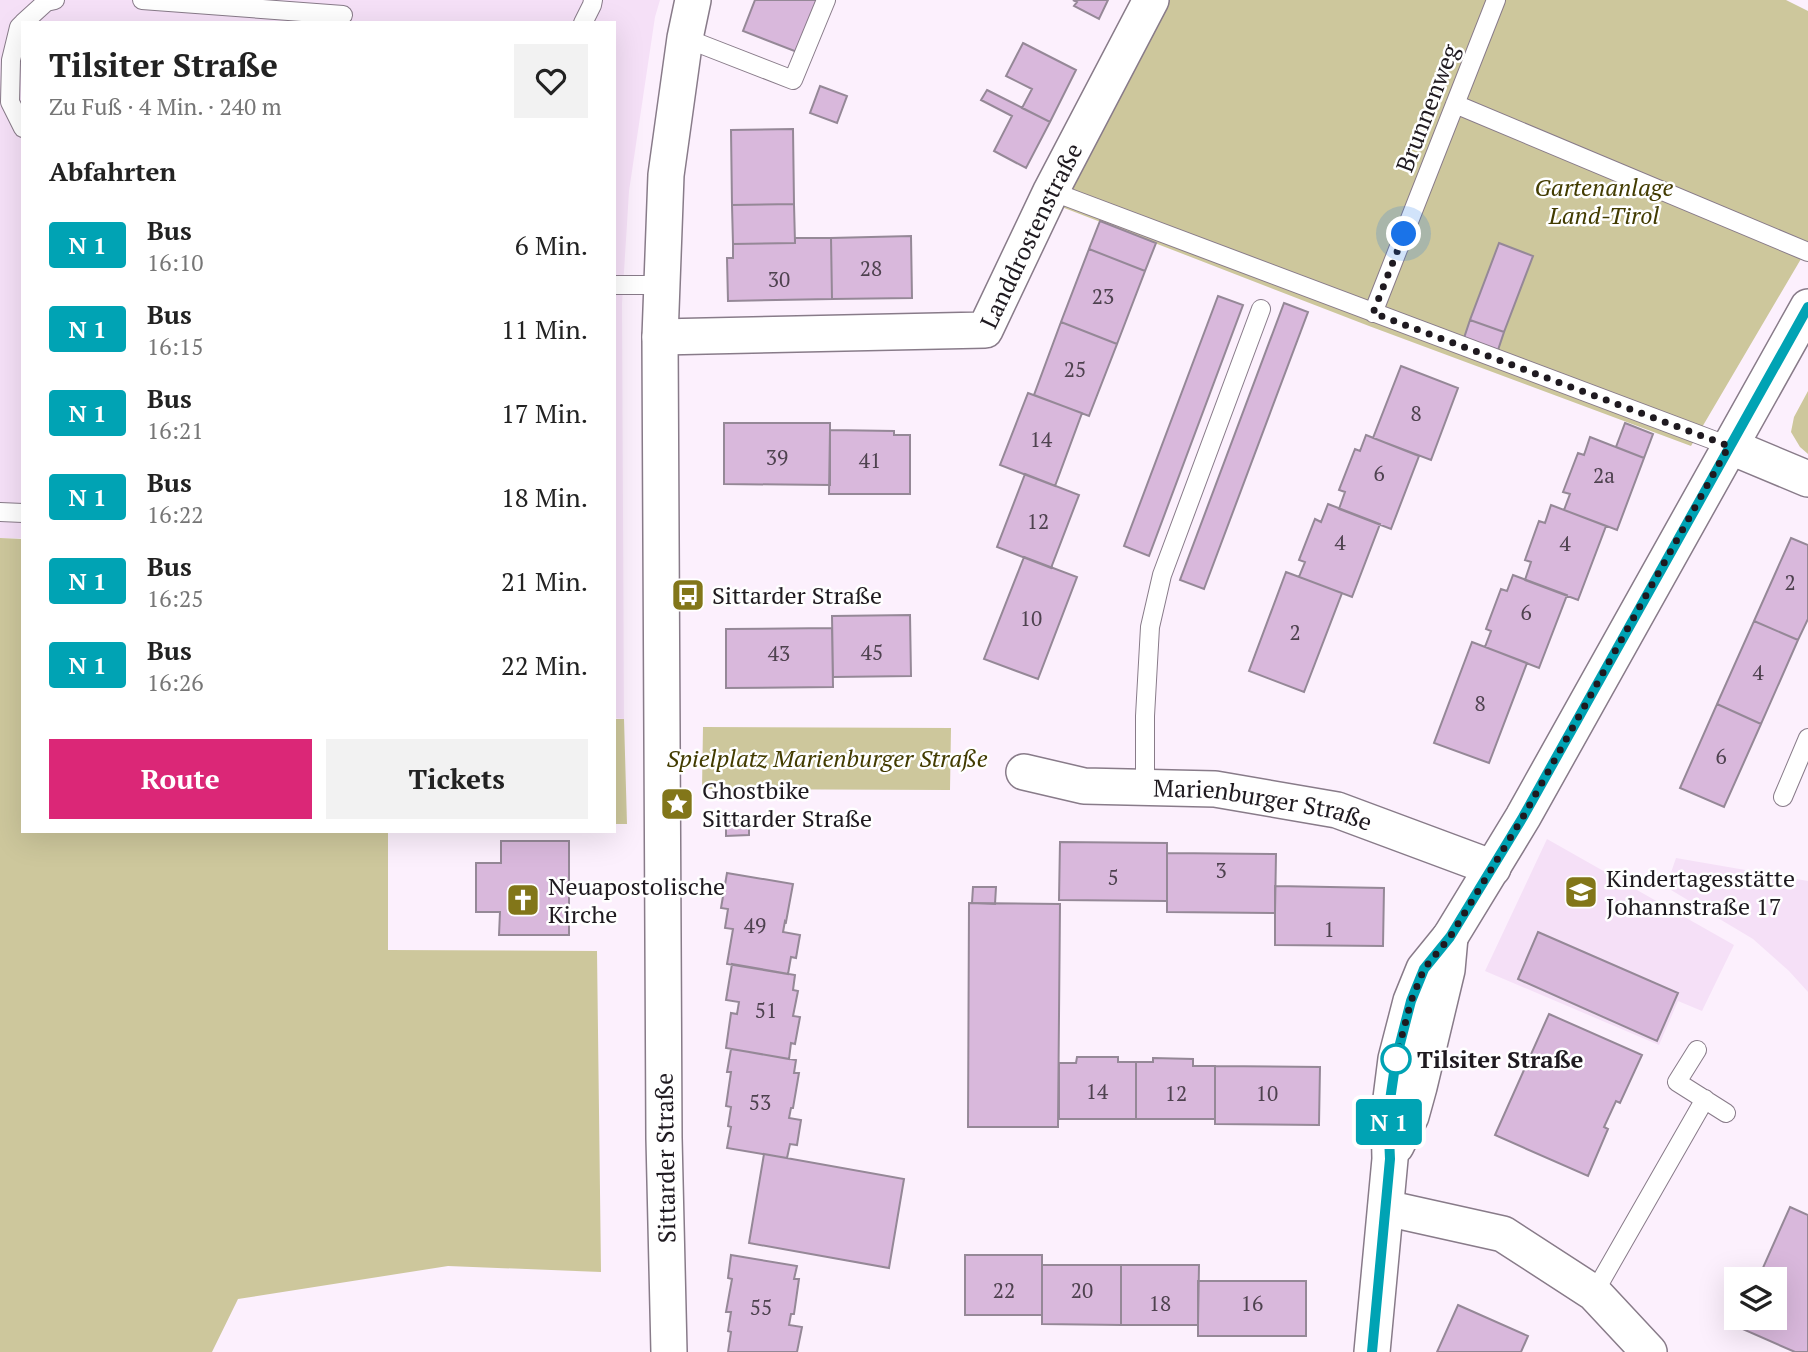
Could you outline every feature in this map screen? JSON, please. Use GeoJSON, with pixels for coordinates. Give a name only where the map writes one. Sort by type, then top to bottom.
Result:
{"type":"FeatureCollection","features":[{"type":"Feature","properties":{"kind":"street","name":"Sittarder Straße"},"geometry":{"type":"LineString","coordinates":[[668,1352],[664,1138],[660,337],[666,175],[685,38],[693,0]]}},
{"type":"Feature","properties":{"kind":"street","name":"Landdrostenstraße"},"geometry":{"type":"LineString","coordinates":[[660,337],[985,330],[1051,191],[1151,0]]}},
{"type":"Feature","properties":{"kind":"street"},"geometry":{"type":"LineString","coordinates":[[1372,1352],[1390,1159],[1411,1116],[1419,1087],[1447,970],[1450,937],[1523,817],[1808,307]]}},
{"type":"Feature","properties":{"kind":"street"},"geometry":{"type":"LineString","coordinates":[[1729,446],[1808,479]]}},
{"type":"Feature","properties":{"kind":"street","name":"Marienburger Straße"},"geometry":{"type":"LineString","coordinates":[[1024,772],[1084,786],[1215,789],[1337,810],[1493,868]]}},
{"type":"Feature","properties":{"kind":"street"},"geometry":{"type":"LineString","coordinates":[[1386,1208],[1503,1234],[1594,1293],[1649,1352]]}},
{"type":"Feature","properties":{"kind":"lane"},"geometry":{"type":"LineString","coordinates":[[25,21],[46,2],[55,0]]}},
{"type":"Feature","properties":{"kind":"lane"},"geometry":{"type":"LineString","coordinates":[[142,0],[343,12]]}},
{"type":"Feature","properties":{"kind":"lane"},"geometry":{"type":"LineString","coordinates":[[584,21],[593,0]]}},
{"type":"Feature","properties":{"kind":"lane"},"geometry":{"type":"LineString","coordinates":[[685,38],[793,80],[826,0]]}},
{"type":"Feature","properties":{"kind":"lane","name":"Brunnenweg"},"geometry":{"type":"LineString","coordinates":[[1373,313],[1496,0]]}},
{"type":"Feature","properties":{"kind":"lane"},"geometry":{"type":"LineString","coordinates":[[21,25],[11,60],[10,102],[21,124]]}},
{"type":"Feature","properties":{"kind":"lane"},"geometry":{"type":"LineString","coordinates":[[1455,104],[1808,252]]}},
{"type":"Feature","properties":{"kind":"lane"},"geometry":{"type":"LineString","coordinates":[[1051,191],[1729,446]]}},
{"type":"Feature","properties":{"kind":"lane"},"geometry":{"type":"LineString","coordinates":[[616,285],[662,285]]}},
{"type":"Feature","properties":{"kind":"lane"},"geometry":{"type":"LineString","coordinates":[[1145,787],[1145,716],[1150,627],[1162,575],[1261,309]]}},
{"type":"Feature","properties":{"kind":"lane"},"geometry":{"type":"LineString","coordinates":[[0,512],[21,513]]}},
{"type":"Feature","properties":{"kind":"lane"},"geometry":{"type":"LineString","coordinates":[[1783,797],[1808,738]]}},
{"type":"Feature","properties":{"kind":"lane"},"geometry":{"type":"LineString","coordinates":[[1698,1050],[1677,1082],[1726,1114]]}},
{"type":"Feature","properties":{"kind":"lane"},"geometry":{"type":"LineString","coordinates":[[1594,1293],[1705,1100]]}},
{"type":"Feature","properties":{"kind":"shaded area"},"geometry":{"type":"Polygon","coordinates":[[[0,0],[660,0],[655,17],[629,191],[622,303],[624,719],[616,718],[616,21],[21,21],[21,538],[0,538],[0,0]]]}},
{"type":"Feature","properties":{"kind":"shaded area","name":"Kindertagesstätte Johannstraße 17"},"geometry":{"type":"Polygon","coordinates":[[[1547,839],[1734,945],[1702,1011],[1678,1001],[1659,1045],[1485,971],[1547,839]]]}},
{"type":"Feature","properties":{"kind":"shaded area"},"geometry":{"type":"Polygon","coordinates":[[[1676,858],[1808,881],[1808,992],[1753,939],[1666,887],[1676,858]]]}},
{"type":"Feature","properties":{"kind":"green space","name":"Gartenanlage Land-Tirol"},"geometry":{"type":"Polygon","coordinates":[[[1163,0],[1786,0],[1808,11],[1808,247],[1691,446],[1369,326],[1054,204],[1163,0]]]}},
{"type":"Feature","properties":{"kind":"green space"},"geometry":{"type":"Polygon","coordinates":[[[1808,391],[1808,454],[1791,432],[1794,417],[1808,391]]]}},
{"type":"Feature","properties":{"kind":"green space"},"geometry":{"type":"Polygon","coordinates":[[[0,538],[21,539],[21,833],[388,833],[388,950],[597,951],[601,1272],[448,1266],[238,1299],[212,1352],[0,1352],[0,538]]]}},
{"type":"Feature","properties":{"kind":"green space"},"geometry":{"type":"Polygon","coordinates":[[[616,719],[624,719],[627,824],[616,824],[616,719]]]}},
{"type":"Feature","properties":{"kind":"green space","name":"Spielplatz Marienburger Straße"},"geometry":{"type":"Polygon","coordinates":[[[703,727],[951,728],[950,790],[702,789],[703,727]]]}},
{"type":"Feature","properties":{"kind":"building"},"geometry":{"type":"Polygon","coordinates":[[[755,0],[818,0],[797,52],[743,31],[755,0]]]}},
{"type":"Feature","properties":{"kind":"building"},"geometry":{"type":"Polygon","coordinates":[[[1073,0],[1108,0],[1099,19],[1074,6],[1077,2],[1073,0]]]}},
{"type":"Feature","properties":{"kind":"building"},"geometry":{"type":"Polygon","coordinates":[[[1023,43],[1076,70],[1050,122],[1022,108],[1032,89],[1006,76],[1023,43]]]}},
{"type":"Feature","properties":{"kind":"building"},"geometry":{"type":"Polygon","coordinates":[[[820,86],[847,96],[837,123],[810,113],[820,86]]]}},
{"type":"Feature","properties":{"kind":"building"},"geometry":{"type":"Polygon","coordinates":[[[987,90],[1050,122],[1026,168],[994,151],[1012,116],[981,100],[987,90]]]}},
{"type":"Feature","properties":{"kind":"building"},"geometry":{"type":"Polygon","coordinates":[[[793,129],[794,204],[732,205],[731,130],[793,129]]]}},
{"type":"Feature","properties":{"kind":"building"},"geometry":{"type":"Polygon","coordinates":[[[794,204],[795,243],[733,244],[732,205],[794,204]]]}},
{"type":"Feature","properties":{"kind":"building"},"geometry":{"type":"Polygon","coordinates":[[[1100,221],[1156,243],[1145,271],[1089,249],[1100,221]]]}},
{"type":"Feature","properties":{"kind":"building"},"geometry":{"type":"Polygon","coordinates":[[[911,236],[912,298],[832,299],[831,238],[911,236]]]}},
{"type":"Feature","properties":{"kind":"building"},"geometry":{"type":"Polygon","coordinates":[[[795,238],[831,238],[832,299],[728,301],[727,258],[733,258],[733,244],[795,243],[795,238]]]}},
{"type":"Feature","properties":{"kind":"building"},"geometry":{"type":"Polygon","coordinates":[[[1499,243],[1533,256],[1504,332],[1470,320],[1499,243]]]}},
{"type":"Feature","properties":{"kind":"building"},"geometry":{"type":"Polygon","coordinates":[[[1089,249],[1145,271],[1117,344],[1061,322],[1089,249]]]}},
{"type":"Feature","properties":{"kind":"building"},"geometry":{"type":"Polygon","coordinates":[[[1218,296],[1243,305],[1149,556],[1124,546],[1218,296]]]}},
{"type":"Feature","properties":{"kind":"building"},"geometry":{"type":"Polygon","coordinates":[[[1284,303],[1308,312],[1204,589],[1180,580],[1284,303]]]}},
{"type":"Feature","properties":{"kind":"building"},"geometry":{"type":"Polygon","coordinates":[[[1470,320],[1504,332],[1497,353],[1463,341],[1470,320]]]}},
{"type":"Feature","properties":{"kind":"building"},"geometry":{"type":"Polygon","coordinates":[[[1061,322],[1117,344],[1089,416],[1034,395],[1061,322]]]}},
{"type":"Feature","properties":{"kind":"building"},"geometry":{"type":"Polygon","coordinates":[[[1401,366],[1458,388],[1431,460],[1373,438],[1401,366]]]}},
{"type":"Feature","properties":{"kind":"building"},"geometry":{"type":"Polygon","coordinates":[[[1028,393],[1082,413],[1055,486],[1000,465],[1028,393]]]}},
{"type":"Feature","properties":{"kind":"building"},"geometry":{"type":"Polygon","coordinates":[[[724,423],[830,423],[830,485],[724,484],[724,423]]]}},
{"type":"Feature","properties":{"kind":"building"},"geometry":{"type":"Polygon","coordinates":[[[1625,423],[1653,434],[1644,458],[1616,447],[1625,423]]]}},
{"type":"Feature","properties":{"kind":"building"},"geometry":{"type":"Polygon","coordinates":[[[830,430],[894,431],[894,435],[910,435],[910,494],[829,494],[830,430]]]}},
{"type":"Feature","properties":{"kind":"building"},"geometry":{"type":"Polygon","coordinates":[[[1366,435],[1419,456],[1391,529],[1339,509],[1345,492],[1339,490],[1355,449],[1360,451],[1366,435]]]}},
{"type":"Feature","properties":{"kind":"building"},"geometry":{"type":"Polygon","coordinates":[[[1590,437],[1644,458],[1617,530],[1564,510],[1570,494],[1563,492],[1578,453],[1584,455],[1590,437]]]}},
{"type":"Feature","properties":{"kind":"building"},"geometry":{"type":"Polygon","coordinates":[[[1025,474],[1079,495],[1051,568],[997,547],[1025,474]]]}},
{"type":"Feature","properties":{"kind":"building"},"geometry":{"type":"Polygon","coordinates":[[[1328,504],[1380,524],[1352,597],[1299,577],[1305,562],[1299,560],[1315,519],[1321,522],[1328,504]]]}},
{"type":"Feature","properties":{"kind":"building"},"geometry":{"type":"Polygon","coordinates":[[[1551,505],[1606,526],[1578,600],[1525,580],[1531,562],[1525,560],[1539,521],[1545,523],[1551,505]]]}},
{"type":"Feature","properties":{"kind":"building"},"geometry":{"type":"Polygon","coordinates":[[[1791,538],[1808,545],[1808,619],[1798,640],[1754,621],[1791,538]]]}},
{"type":"Feature","properties":{"kind":"building"},"geometry":{"type":"Polygon","coordinates":[[[1024,557],[1077,577],[1038,679],[984,659],[1024,557]]]}},
{"type":"Feature","properties":{"kind":"building"},"geometry":{"type":"Polygon","coordinates":[[[1286,572],[1342,593],[1304,692],[1249,671],[1286,572]]]}},
{"type":"Feature","properties":{"kind":"building"},"geometry":{"type":"Polygon","coordinates":[[[1513,575],[1567,595],[1539,668],[1485,647],[1491,631],[1486,629],[1501,589],[1507,591],[1513,575]]]}},
{"type":"Feature","properties":{"kind":"building"},"geometry":{"type":"Polygon","coordinates":[[[910,615],[911,676],[833,677],[832,616],[910,615]]]}},
{"type":"Feature","properties":{"kind":"building"},"geometry":{"type":"Polygon","coordinates":[[[1754,621],[1798,640],[1761,724],[1717,704],[1754,621]]]}},
{"type":"Feature","properties":{"kind":"building"},"geometry":{"type":"Polygon","coordinates":[[[832,628],[833,687],[726,688],[726,629],[832,628]]]}},
{"type":"Feature","properties":{"kind":"building"},"geometry":{"type":"Polygon","coordinates":[[[1472,642],[1527,663],[1489,763],[1434,743],[1472,642]]]}},
{"type":"Feature","properties":{"kind":"building"},"geometry":{"type":"Polygon","coordinates":[[[1717,704],[1761,724],[1724,807],[1680,788],[1717,704]]]}},
{"type":"Feature","properties":{"kind":"building"},"geometry":{"type":"Polygon","coordinates":[[[749,821],[749,835],[726,836],[726,822],[749,821]]]}},
{"type":"Feature","properties":{"kind":"building","name":"Neuapostolische Kirche"},"geometry":{"type":"Polygon","coordinates":[[[501,841],[569,841],[569,935],[499,935],[500,912],[476,912],[476,863],[501,863],[501,841]]]}},
{"type":"Feature","properties":{"kind":"building"},"geometry":{"type":"Polygon","coordinates":[[[1060,842],[1167,843],[1167,901],[1059,900],[1060,842]]]}},
{"type":"Feature","properties":{"kind":"building"},"geometry":{"type":"Polygon","coordinates":[[[1167,853],[1276,854],[1275,913],[1167,912],[1167,853]]]}},
{"type":"Feature","properties":{"kind":"building"},"geometry":{"type":"Polygon","coordinates":[[[727,873],[793,884],[783,932],[800,935],[796,958],[791,957],[788,974],[727,964],[733,929],[725,928],[728,909],[721,908],[727,873]]]}},
{"type":"Feature","properties":{"kind":"building"},"geometry":{"type":"Polygon","coordinates":[[[1275,886],[1384,888],[1383,946],[1275,945],[1275,886]]]}},
{"type":"Feature","properties":{"kind":"building"},"geometry":{"type":"Polygon","coordinates":[[[973,887],[996,887],[995,904],[972,903],[973,887]]]}},
{"type":"Feature","properties":{"kind":"building"},"geometry":{"type":"Polygon","coordinates":[[[969,903],[1060,904],[1058,1127],[968,1127],[969,903]]]}},
{"type":"Feature","properties":{"kind":"building"},"geometry":{"type":"Polygon","coordinates":[[[1538,932],[1678,993],[1657,1041],[1518,979],[1538,932]]]}},
{"type":"Feature","properties":{"kind":"building"},"geometry":{"type":"Polygon","coordinates":[[[732,964],[795,975],[793,990],[798,991],[793,1016],[800,1017],[795,1044],[791,1043],[789,1059],[726,1048],[731,1013],[737,1014],[739,1002],[726,1000],[732,964]]]}},
{"type":"Feature","properties":{"kind":"building"},"geometry":{"type":"Polygon","coordinates":[[[1549,1014],[1642,1055],[1620,1103],[1616,1101],[1604,1127],[1608,1129],[1588,1176],[1495,1135],[1549,1014]]]}},
{"type":"Feature","properties":{"kind":"building"},"geometry":{"type":"Polygon","coordinates":[[[731,1049],[796,1060],[794,1073],[799,1073],[789,1118],[801,1120],[797,1145],[790,1144],[787,1158],[727,1148],[731,1127],[728,1126],[731,1107],[726,1106],[731,1049]]]}},
{"type":"Feature","properties":{"kind":"building"},"geometry":{"type":"Polygon","coordinates":[[[1077,1057],[1118,1057],[1118,1062],[1136,1062],[1136,1119],[1059,1119],[1059,1063],[1076,1063],[1077,1057]]]}},
{"type":"Feature","properties":{"kind":"building"},"geometry":{"type":"Polygon","coordinates":[[[1153,1058],[1193,1059],[1193,1066],[1215,1066],[1215,1119],[1136,1119],[1136,1062],[1153,1062],[1153,1058]]]}},
{"type":"Feature","properties":{"kind":"building"},"geometry":{"type":"Polygon","coordinates":[[[1215,1066],[1320,1067],[1319,1125],[1215,1124],[1215,1066]]]}},
{"type":"Feature","properties":{"kind":"building"},"geometry":{"type":"Polygon","coordinates":[[[764,1154],[904,1179],[889,1268],[749,1243],[764,1154]]]}},
{"type":"Feature","properties":{"kind":"building"},"geometry":{"type":"Polygon","coordinates":[[[1790,1207],[1808,1215],[1808,1352],[1795,1352],[1745,1330],[1787,1330],[1787,1267],[1763,1267],[1790,1207]]]}},
{"type":"Feature","properties":{"kind":"building"},"geometry":{"type":"Polygon","coordinates":[[[731,1255],[797,1266],[794,1279],[799,1279],[794,1314],[791,1314],[789,1325],[802,1327],[797,1352],[728,1352],[731,1312],[726,1312],[732,1279],[728,1278],[731,1255]]]}},
{"type":"Feature","properties":{"kind":"building"},"geometry":{"type":"Polygon","coordinates":[[[965,1255],[1042,1255],[1042,1315],[965,1315],[965,1255]]]}},
{"type":"Feature","properties":{"kind":"building"},"geometry":{"type":"Polygon","coordinates":[[[1042,1265],[1121,1265],[1121,1325],[1042,1324],[1042,1265]]]}},
{"type":"Feature","properties":{"kind":"building"},"geometry":{"type":"Polygon","coordinates":[[[1121,1265],[1199,1265],[1198,1325],[1121,1325],[1121,1265]]]}},
{"type":"Feature","properties":{"kind":"building"},"geometry":{"type":"Polygon","coordinates":[[[1198,1281],[1306,1281],[1306,1336],[1198,1336],[1198,1281]]]}},
{"type":"Feature","properties":{"kind":"building"},"geometry":{"type":"Polygon","coordinates":[[[1458,1305],[1528,1336],[1521,1352],[1437,1352],[1458,1305]]]}},
{"type":"Feature","properties":{"kind":"bus line"},"geometry":{"type":"LineString","coordinates":[[1372,1352],[1390,1159],[1388,1114],[1396,1059],[1411,1001],[1424,969],[1450,937],[1523,817],[1808,307]]}},
{"type":"Feature","properties":{"kind":"place","name":"Sittarder Straße"},"geometry":{"type":"Point","coordinates":[688,595]}},
{"type":"Feature","properties":{"kind":"place","name":"Ghostbike Sittarder Straße"},"geometry":{"type":"Point","coordinates":[677,804]}},
{"type":"Feature","properties":{"kind":"place","name":"Kindertagesstätte Johannstraße 17"},"geometry":{"type":"Point","coordinates":[1581,892]}},
{"type":"Feature","properties":{"kind":"place","name":"Neuapostolische Kirche"},"geometry":{"type":"Point","coordinates":[523,900]}},
{"type":"Feature","properties":{"kind":"place","name":"Tilsiter Straße"},"geometry":{"type":"Point","coordinates":[1396,1059]}},
{"type":"Feature","properties":{"kind":"route"},"geometry":{"type":"LineString","coordinates":[[1396,1059],[1411,1001],[1424,969],[1450,937],[1523,817],[1729,446],[1373,313],[1404,234]]}}]}
